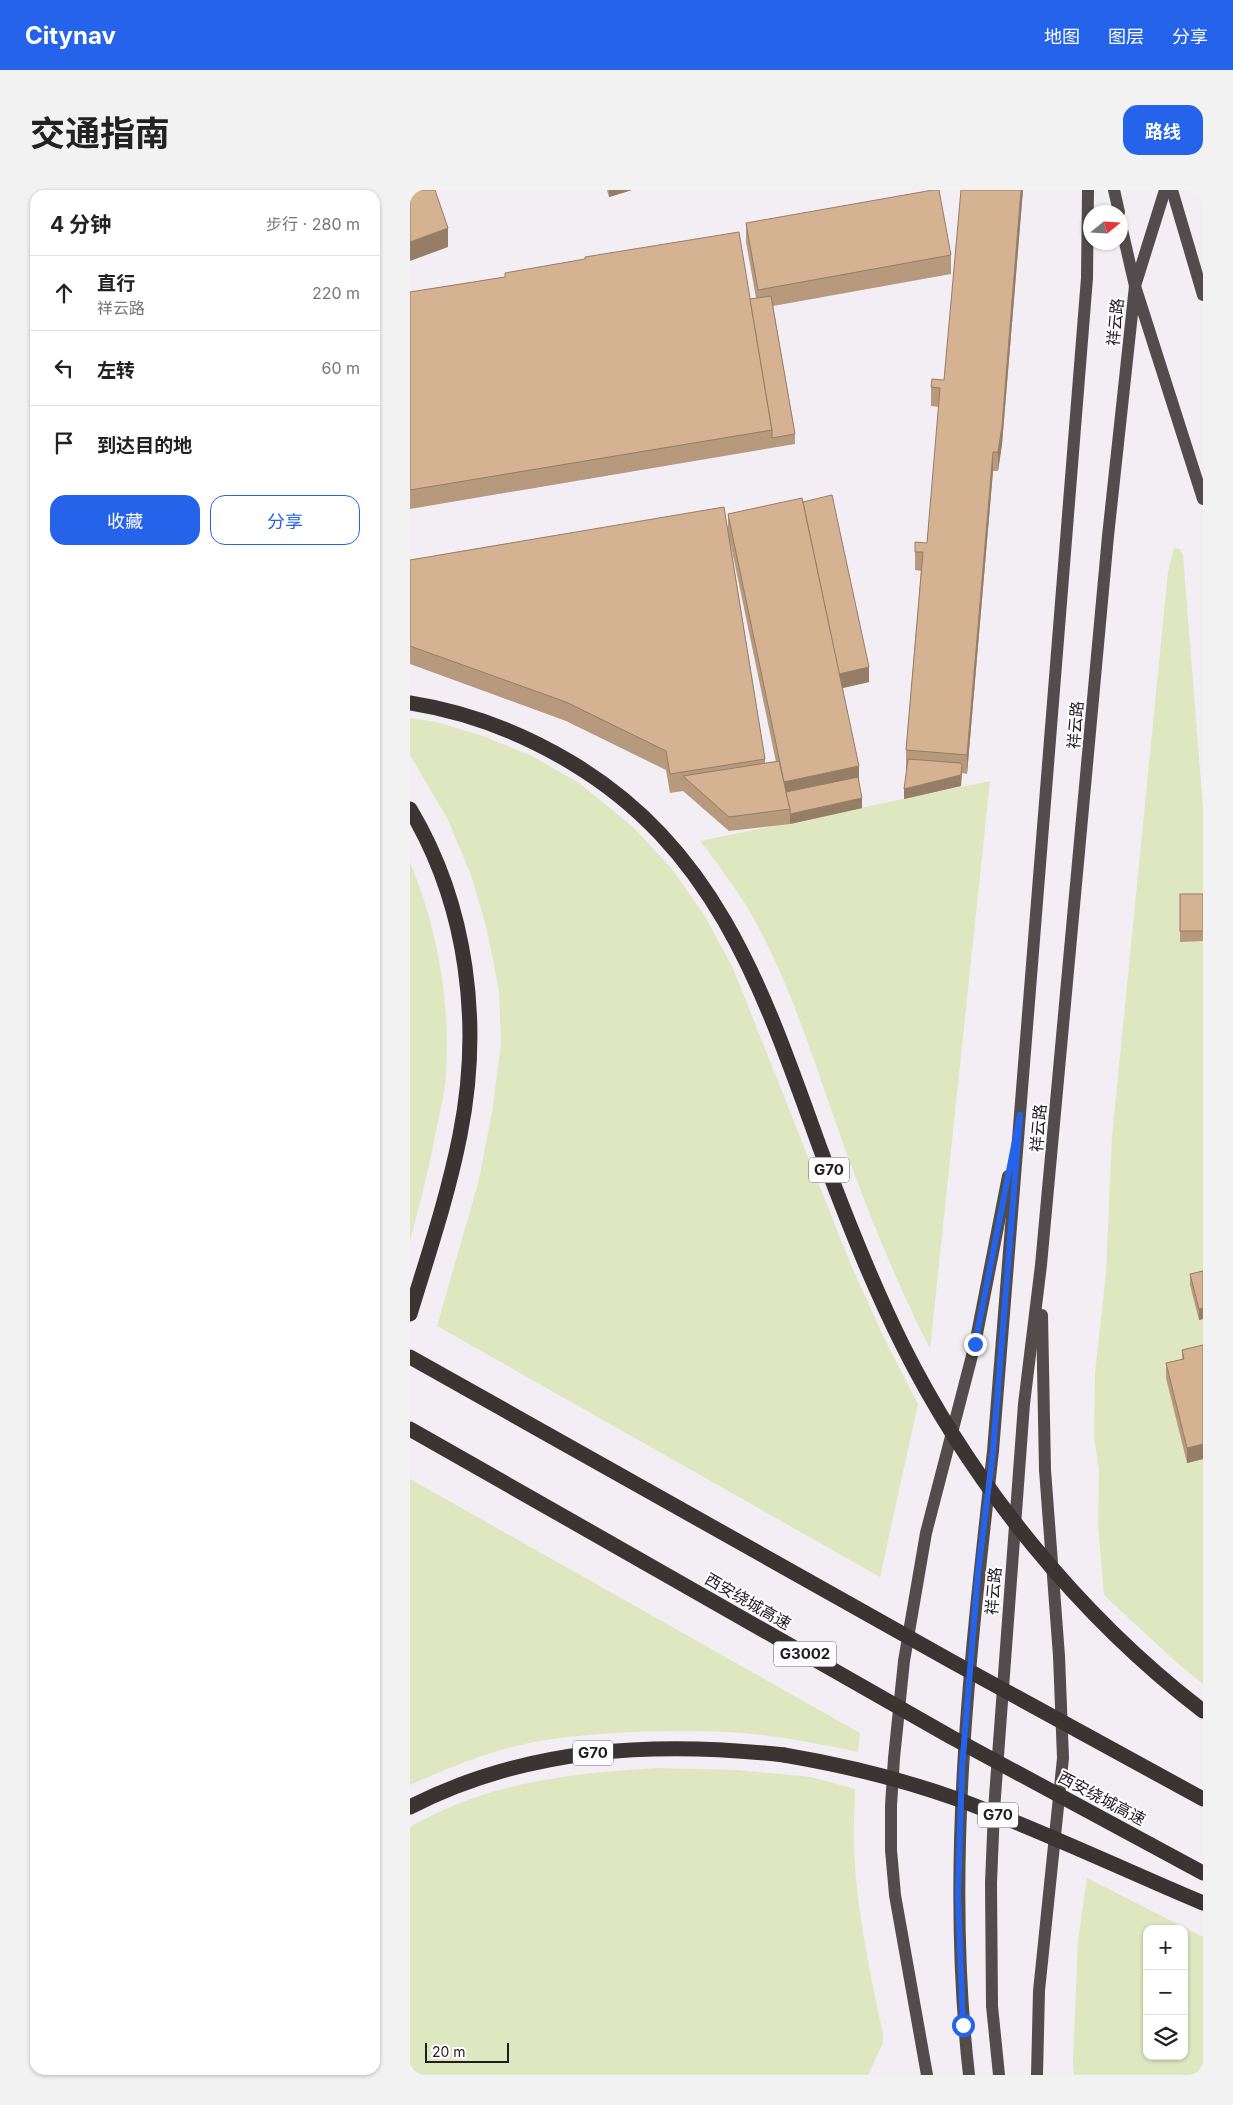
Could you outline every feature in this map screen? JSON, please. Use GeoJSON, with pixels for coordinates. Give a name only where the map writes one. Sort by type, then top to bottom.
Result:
{"type":"FeatureCollection","features":[{"type":"Feature","properties":{"kind":"highway","name":"G70"},"geometry":{"type":"LineString","coordinates":[[410,703],[474,717],[529,739],[550,750],[609,788],[661,833],[687,863],[732,932],[752,971],[775,1024],[822,1152],[876,1287],[902,1345],[946,1422],[976,1468],[1010,1514],[1066,1583],[1130,1648],[1203,1711]]}},
{"type":"Feature","properties":{"kind":"highway"},"geometry":{"type":"LineString","coordinates":[[410,809],[431,849],[458,930],[466,962],[470,1042],[467,1084],[460,1134],[442,1207],[410,1314]]}},
{"type":"Feature","properties":{"kind":"highway"},"geometry":{"type":"LineString","coordinates":[[410,1357],[942,1656],[1203,1799]]}},
{"type":"Feature","properties":{"kind":"highway","name":"西安绕城高速"},"geometry":{"type":"LineString","coordinates":[[410,1429],[951,1737],[1203,1873]]}},
{"type":"Feature","properties":{"kind":"highway","name":"G70"},"geometry":{"type":"LineString","coordinates":[[410,1807],[461,1783],[505,1769],[552,1758],[587,1753],[677,1748],[735,1750],[784,1755],[871,1773],[956,1799],[1203,1904]]}},
{"type":"Feature","properties":{"kind":"main road","name":"祥云路"},"geometry":{"type":"LineString","coordinates":[[969,2075],[963,2025],[958,1894],[962,1768],[978,1573],[993,1451],[1020,1115],[1086,278],[1088,190]]}},
{"type":"Feature","properties":{"kind":"main road"},"geometry":{"type":"LineString","coordinates":[[1114,190],[1117,205]]}},
{"type":"Feature","properties":{"kind":"main road","name":"祥云路"},"geometry":{"type":"LineString","coordinates":[[999,2075],[992,2006],[991,1949],[994,1810],[1024,1404],[1042,1265],[1108,536],[1135,286],[1165,190]]}},
{"type":"Feature","properties":{"kind":"main road"},"geometry":{"type":"LineString","coordinates":[[1172,190],[1203,295]]}},
{"type":"Feature","properties":{"kind":"main road"},"geometry":{"type":"LineString","coordinates":[[1127,250],[1135,286],[1203,499]]}},
{"type":"Feature","properties":{"kind":"main road"},"geometry":{"type":"LineString","coordinates":[[927,2075],[900,1928],[891,1850],[891,1806],[897,1722],[904,1661],[926,1533],[975,1344],[1020,1115]]}},
{"type":"Feature","properties":{"kind":"main road"},"geometry":{"type":"LineString","coordinates":[[1036,2075],[1039,1991],[1063,1758],[1060,1665],[1045,1470],[1042,1265]]}},
{"type":"Feature","properties":{"kind":"green space"},"geometry":{"type":"Polygon","coordinates":[[[1174,548],[1180,549],[1183,555],[1203,808],[1203,1684],[1176,1662],[1104,1595],[1098,1525],[1099,1471],[1094,1437],[1095,1373],[1106,1273],[1112,1137],[1168,572],[1174,548]]]}},
{"type":"Feature","properties":{"kind":"green space"},"geometry":{"type":"Polygon","coordinates":[[[410,718],[436,722],[483,736],[532,756],[579,783],[633,827],[672,869],[704,915],[733,968],[850,1263],[884,1338],[918,1404],[880,1577],[437,1326],[479,1180],[492,1112],[501,1044],[499,991],[487,930],[471,875],[448,820],[410,755],[410,718]]]}},
{"type":"Feature","properties":{"kind":"green space"},"geometry":{"type":"Polygon","coordinates":[[[990,781],[930,1349],[898,1281],[869,1211],[791,997],[777,964],[744,902],[700,841],[990,781]]]}},
{"type":"Feature","properties":{"kind":"green space"},"geometry":{"type":"Polygon","coordinates":[[[410,862],[429,916],[436,943],[445,999],[447,1056],[441,1106],[428,1170],[410,1241],[410,862]]]}},
{"type":"Feature","properties":{"kind":"green space"},"geometry":{"type":"Polygon","coordinates":[[[410,1479],[860,1733],[858,1752],[757,1734],[694,1731],[619,1733],[569,1737],[511,1747],[460,1764],[410,1785],[410,1479]]]}},
{"type":"Feature","properties":{"kind":"green space"},"geometry":{"type":"Polygon","coordinates":[[[656,1768],[737,1770],[811,1777],[855,1789],[855,1870],[864,1941],[883,2034],[883,2043],[868,2075],[410,2075],[410,1827],[440,1812],[500,1790],[560,1777],[656,1768]]]}},
{"type":"Feature","properties":{"kind":"green space"},"geometry":{"type":"Polygon","coordinates":[[[1087,1878],[1179,1925],[1143,1925],[1143,2060],[1188,2060],[1188,1929],[1203,1937],[1203,2075],[1074,2075],[1078,1940],[1087,1878]]]}},
{"type":"Feature","properties":{"kind":"building"},"geometry":{"type":"Polygon","coordinates":[[[410,190],[435,190],[448,228],[410,242],[410,190]]]}},
{"type":"Feature","properties":{"kind":"building"},"geometry":{"type":"Polygon","coordinates":[[[939,190],[951,255],[758,290],[746,223],[939,190]]]}},
{"type":"Feature","properties":{"kind":"building"},"geometry":{"type":"Polygon","coordinates":[[[961,190],[1021,190],[1002,426],[998,452],[993,452],[967,755],[906,750],[923,552],[915,552],[915,542],[927,543],[940,388],[931,387],[932,379],[944,380],[961,190]]]}},
{"type":"Feature","properties":{"kind":"building"},"geometry":{"type":"Polygon","coordinates":[[[739,232],[772,430],[410,490],[410,292],[505,277],[505,273],[585,259],[585,257],[739,232]]]}},
{"type":"Feature","properties":{"kind":"building"},"geometry":{"type":"Polygon","coordinates":[[[771,296],[795,434],[772,438],[750,299],[771,296]]]}},
{"type":"Feature","properties":{"kind":"building"},"geometry":{"type":"Polygon","coordinates":[[[832,495],[869,667],[839,674],[803,502],[832,495]]]}},
{"type":"Feature","properties":{"kind":"building"},"geometry":{"type":"Polygon","coordinates":[[[802,498],[859,766],[784,782],[728,514],[802,498]]]}},
{"type":"Feature","properties":{"kind":"building"},"geometry":{"type":"Polygon","coordinates":[[[724,507],[765,759],[670,774],[666,751],[566,702],[410,646],[410,560],[724,507]]]}},
{"type":"Feature","properties":{"kind":"building"},"geometry":{"type":"Polygon","coordinates":[[[908,759],[960,763],[962,765],[961,775],[904,789],[908,759]]]}},
{"type":"Feature","properties":{"kind":"building"},"geometry":{"type":"Polygon","coordinates":[[[779,761],[790,809],[729,817],[683,776],[779,761]]]}},
{"type":"Feature","properties":{"kind":"building"},"geometry":{"type":"Polygon","coordinates":[[[858,777],[862,798],[790,814],[786,792],[858,777]]]}},
{"type":"Feature","properties":{"kind":"building"},"geometry":{"type":"Polygon","coordinates":[[[1180,894],[1203,894],[1203,931],[1180,931],[1180,894]]]}},
{"type":"Feature","properties":{"kind":"building"},"geometry":{"type":"Polygon","coordinates":[[[1203,1271],[1203,1308],[1199,1309],[1190,1274],[1203,1271]]]}},
{"type":"Feature","properties":{"kind":"building"},"geometry":{"type":"Polygon","coordinates":[[[1203,1345],[1203,1444],[1187,1448],[1166,1363],[1184,1359],[1182,1350],[1203,1345]]]}},
{"type":"Feature","properties":{"kind":"route"},"geometry":{"type":"LineString","coordinates":[[963,2025],[958,1894],[962,1768],[978,1573],[993,1451],[1020,1115],[975,1344]]}}]}
